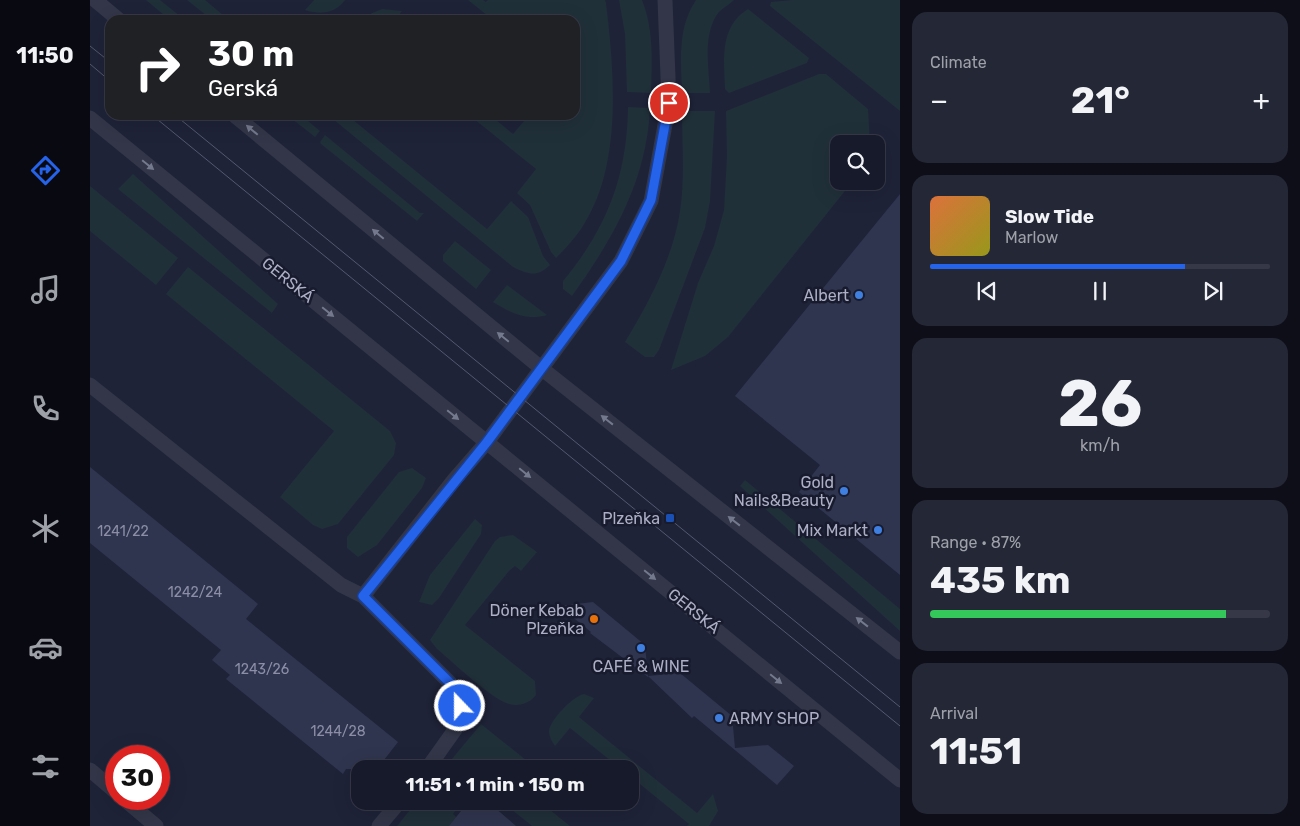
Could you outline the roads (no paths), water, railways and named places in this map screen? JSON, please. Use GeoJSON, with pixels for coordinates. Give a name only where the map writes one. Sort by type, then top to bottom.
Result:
{"type":"FeatureCollection","features":[{"type":"Feature","properties":{"kind":"street"},"geometry":{"type":"LineString","coordinates":[[95,0],[113,15]]}},
{"type":"Feature","properties":{"kind":"street"},"geometry":{"type":"LineString","coordinates":[[363,596],[487,442],[621,261],[651,200],[669,103],[665,0]]}},
{"type":"Feature","properties":{"kind":"street","name":"GERSKÁ"},"geometry":{"type":"LineString","coordinates":[[90,118],[900,780]]}},
{"type":"Feature","properties":{"kind":"street"},"geometry":{"type":"LineString","coordinates":[[240,120],[541,368],[900,652]]}},
{"type":"Feature","properties":{"kind":"street"},"geometry":{"type":"LineString","coordinates":[[90,385],[341,585],[363,596],[451,684],[460,701],[459,724],[433,760]]}},
{"type":"Feature","properties":{"kind":"street"},"geometry":{"type":"LineString","coordinates":[[90,770],[105,783]]}},
{"type":"Feature","properties":{"kind":"street"},"geometry":{"type":"LineString","coordinates":[[137,810],[156,826]]}},
{"type":"Feature","properties":{"kind":"street"},"geometry":{"type":"LineString","coordinates":[[379,826],[392,810]]}},
{"type":"Feature","properties":{"kind":"tram line"},"geometry":{"type":"LineString","coordinates":[[90,46],[105,58]]}},
{"type":"Feature","properties":{"kind":"tram line"},"geometry":{"type":"LineString","coordinates":[[90,64],[105,77]]}},
{"type":"Feature","properties":{"kind":"tram line"},"geometry":{"type":"LineString","coordinates":[[158,120],[900,726]]}},
{"type":"Feature","properties":{"kind":"tram line"},"geometry":{"type":"LineString","coordinates":[[181,120],[900,707]]}},
{"type":"Feature","properties":{"kind":"place","name":"Albert"},"geometry":{"type":"Point","coordinates":[859,295]}},
{"type":"Feature","properties":{"kind":"place","name":"Gold Nails&Beauty"},"geometry":{"type":"Point","coordinates":[844,491]}},
{"type":"Feature","properties":{"kind":"place","name":"Plzeňka"},"geometry":{"type":"Point","coordinates":[670,518]}},
{"type":"Feature","properties":{"kind":"place","name":"Mix Markt"},"geometry":{"type":"Point","coordinates":[878,530]}},
{"type":"Feature","properties":{"kind":"place","name":"Döner Kebab Plzeňka"},"geometry":{"type":"Point","coordinates":[594,619]}},
{"type":"Feature","properties":{"kind":"place","name":"CAFÉ & WINE"},"geometry":{"type":"Point","coordinates":[641,648]}},
{"type":"Feature","properties":{"kind":"place","name":"ARMY SHOP"},"geometry":{"type":"Point","coordinates":[719,718]}}]}
